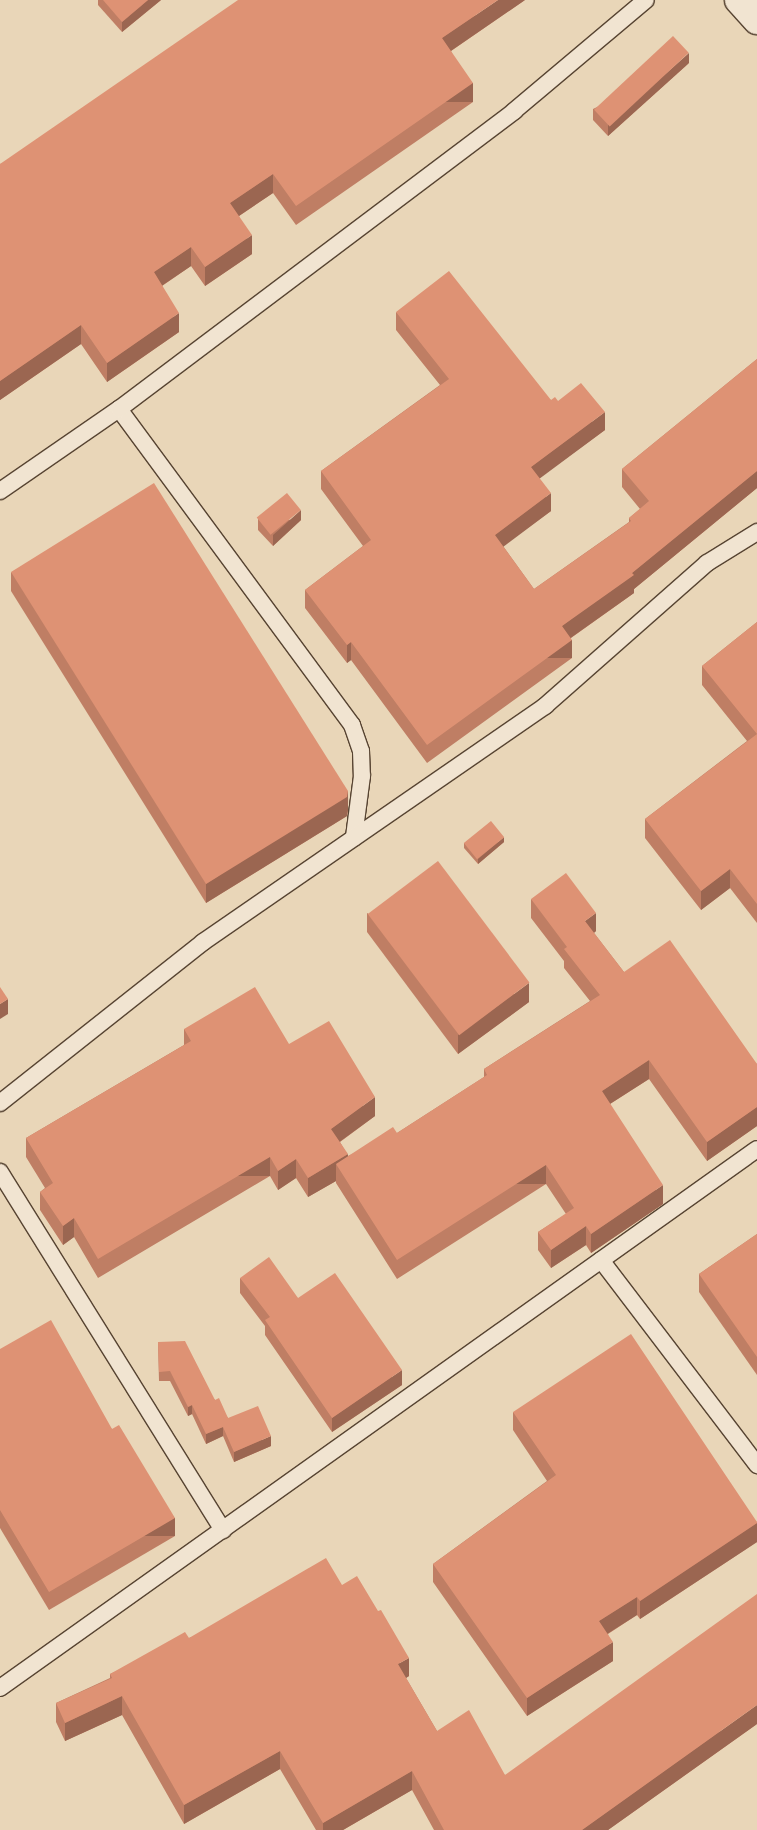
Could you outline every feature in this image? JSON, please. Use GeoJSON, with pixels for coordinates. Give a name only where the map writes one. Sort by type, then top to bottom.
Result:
{"type":"FeatureCollection","features":[{"type":"Feature","properties":{"kind":"street"},"geometry":{"type":"LineString","coordinates":[[739,0],[757,20]]}},
{"type":"Feature","properties":{"kind":"lane"},"geometry":{"type":"LineString","coordinates":[[0,491],[120,409],[514,111],[646,0]]}},
{"type":"Feature","properties":{"kind":"lane"},"geometry":{"type":"LineString","coordinates":[[120,409],[352,725],[360,751],[362,776],[354,837]]}},
{"type":"Feature","properties":{"kind":"lane"},"geometry":{"type":"LineString","coordinates":[[0,1103],[203,942],[545,706],[707,563],[757,532]]}},
{"type":"Feature","properties":{"kind":"lane"},"geometry":{"type":"LineString","coordinates":[[0,1688],[757,1149]]}},
{"type":"Feature","properties":{"kind":"lane"},"geometry":{"type":"LineString","coordinates":[[0,1172],[223,1530]]}},
{"type":"Feature","properties":{"kind":"lane"},"geometry":{"type":"LineString","coordinates":[[601,1260],[757,1466]]}},
{"type":"Feature","properties":{"kind":"building"},"geometry":{"type":"Polygon","coordinates":[[[103,0],[148,0],[122,22],[103,0]]]}},
{"type":"Feature","properties":{"kind":"building"},"geometry":{"type":"Polygon","coordinates":[[[238,0],[498,0],[442,38],[473,83],[296,206],[273,174],[230,203],[252,235],[205,267],[191,247],[154,272],[179,313],[107,363],[81,325],[0,381],[0,164],[238,0]]]}},
{"type":"Feature","properties":{"kind":"building"},"geometry":{"type":"Polygon","coordinates":[[[673,36],[689,53],[610,126],[594,110],[673,36]]]}},
{"type":"Feature","properties":{"kind":"building"},"geometry":{"type":"Polygon","coordinates":[[[449,271],[551,400],[555,397],[558,401],[581,383],[605,412],[531,467],[551,493],[495,535],[534,589],[631,521],[629,518],[649,501],[622,469],[757,359],[757,471],[632,573],[634,575],[562,626],[572,640],[427,745],[351,642],[347,645],[305,590],[371,540],[321,471],[449,379],[396,312],[449,271]]]}},
{"type":"Feature","properties":{"kind":"building"},"geometry":{"type":"Polygon","coordinates":[[[154,483],[348,791],[347,797],[206,884],[11,572],[154,483]]]}},
{"type":"Feature","properties":{"kind":"building"},"geometry":{"type":"Polygon","coordinates":[[[287,493],[301,510],[271,535],[257,518],[287,493]]]}},
{"type":"Feature","properties":{"kind":"building"},"geometry":{"type":"Polygon","coordinates":[[[757,622],[757,734],[702,666],[757,622]]]}},
{"type":"Feature","properties":{"kind":"building"},"geometry":{"type":"Polygon","coordinates":[[[757,734],[757,904],[730,869],[701,891],[645,819],[757,734]]]}},
{"type":"Feature","properties":{"kind":"building"},"geometry":{"type":"Polygon","coordinates":[[[491,821],[504,837],[477,859],[464,843],[491,821]]]}},
{"type":"Feature","properties":{"kind":"building"},"geometry":{"type":"Polygon","coordinates":[[[438,861],[529,982],[459,1035],[368,914],[438,861]]]}},
{"type":"Feature","properties":{"kind":"building"},"geometry":{"type":"Polygon","coordinates":[[[566,873],[596,913],[585,921],[624,972],[670,940],[757,1064],[757,1107],[707,1142],[649,1060],[602,1091],[663,1185],[591,1234],[586,1226],[551,1250],[538,1232],[574,1208],[546,1165],[397,1260],[336,1164],[393,1127],[397,1133],[487,1075],[484,1069],[600,995],[564,949],[567,947],[531,899],[566,873]]]}},
{"type":"Feature","properties":{"kind":"building"},"geometry":{"type":"Polygon","coordinates":[[[0,987],[8,999],[0,1004],[0,987]]]}},
{"type":"Feature","properties":{"kind":"building"},"geometry":{"type":"Polygon","coordinates":[[[255,987],[289,1044],[329,1021],[375,1097],[331,1129],[348,1154],[308,1178],[296,1159],[278,1171],[270,1157],[98,1259],[74,1218],[63,1226],[40,1192],[53,1183],[26,1138],[191,1041],[184,1029],[255,987]]]}},
{"type":"Feature","properties":{"kind":"building"},"geometry":{"type":"Polygon","coordinates":[[[757,1234],[757,1357],[699,1274],[757,1234]]]}},
{"type":"Feature","properties":{"kind":"building"},"geometry":{"type":"Polygon","coordinates":[[[269,1257],[298,1298],[335,1273],[402,1370],[332,1418],[265,1320],[270,1317],[240,1278],[269,1257]]]}},
{"type":"Feature","properties":{"kind":"building"},"geometry":{"type":"Polygon","coordinates":[[[51,1320],[112,1429],[119,1425],[175,1518],[49,1592],[0,1510],[0,1349],[51,1320]]]}},
{"type":"Feature","properties":{"kind":"building"},"geometry":{"type":"Polygon","coordinates":[[[631,1334],[757,1523],[640,1601],[637,1597],[599,1621],[613,1642],[527,1698],[433,1564],[556,1475],[513,1412],[631,1334]]]}},
{"type":"Feature","properties":{"kind":"building"},"geometry":{"type":"Polygon","coordinates":[[[185,1341],[215,1400],[219,1398],[228,1418],[258,1406],[271,1436],[234,1452],[223,1427],[206,1434],[192,1405],[188,1407],[170,1371],[159,1372],[158,1342],[185,1341]]]}},
{"type":"Feature","properties":{"kind":"building"},"geometry":{"type":"Polygon","coordinates":[[[326,1558],[342,1585],[357,1576],[378,1611],[381,1610],[409,1658],[398,1664],[437,1731],[469,1710],[505,1775],[757,1594],[757,1705],[582,1830],[444,1830],[412,1771],[323,1823],[280,1751],[184,1805],[122,1696],[65,1723],[56,1703],[112,1678],[110,1674],[185,1632],[189,1638],[326,1558]]]}}]}
